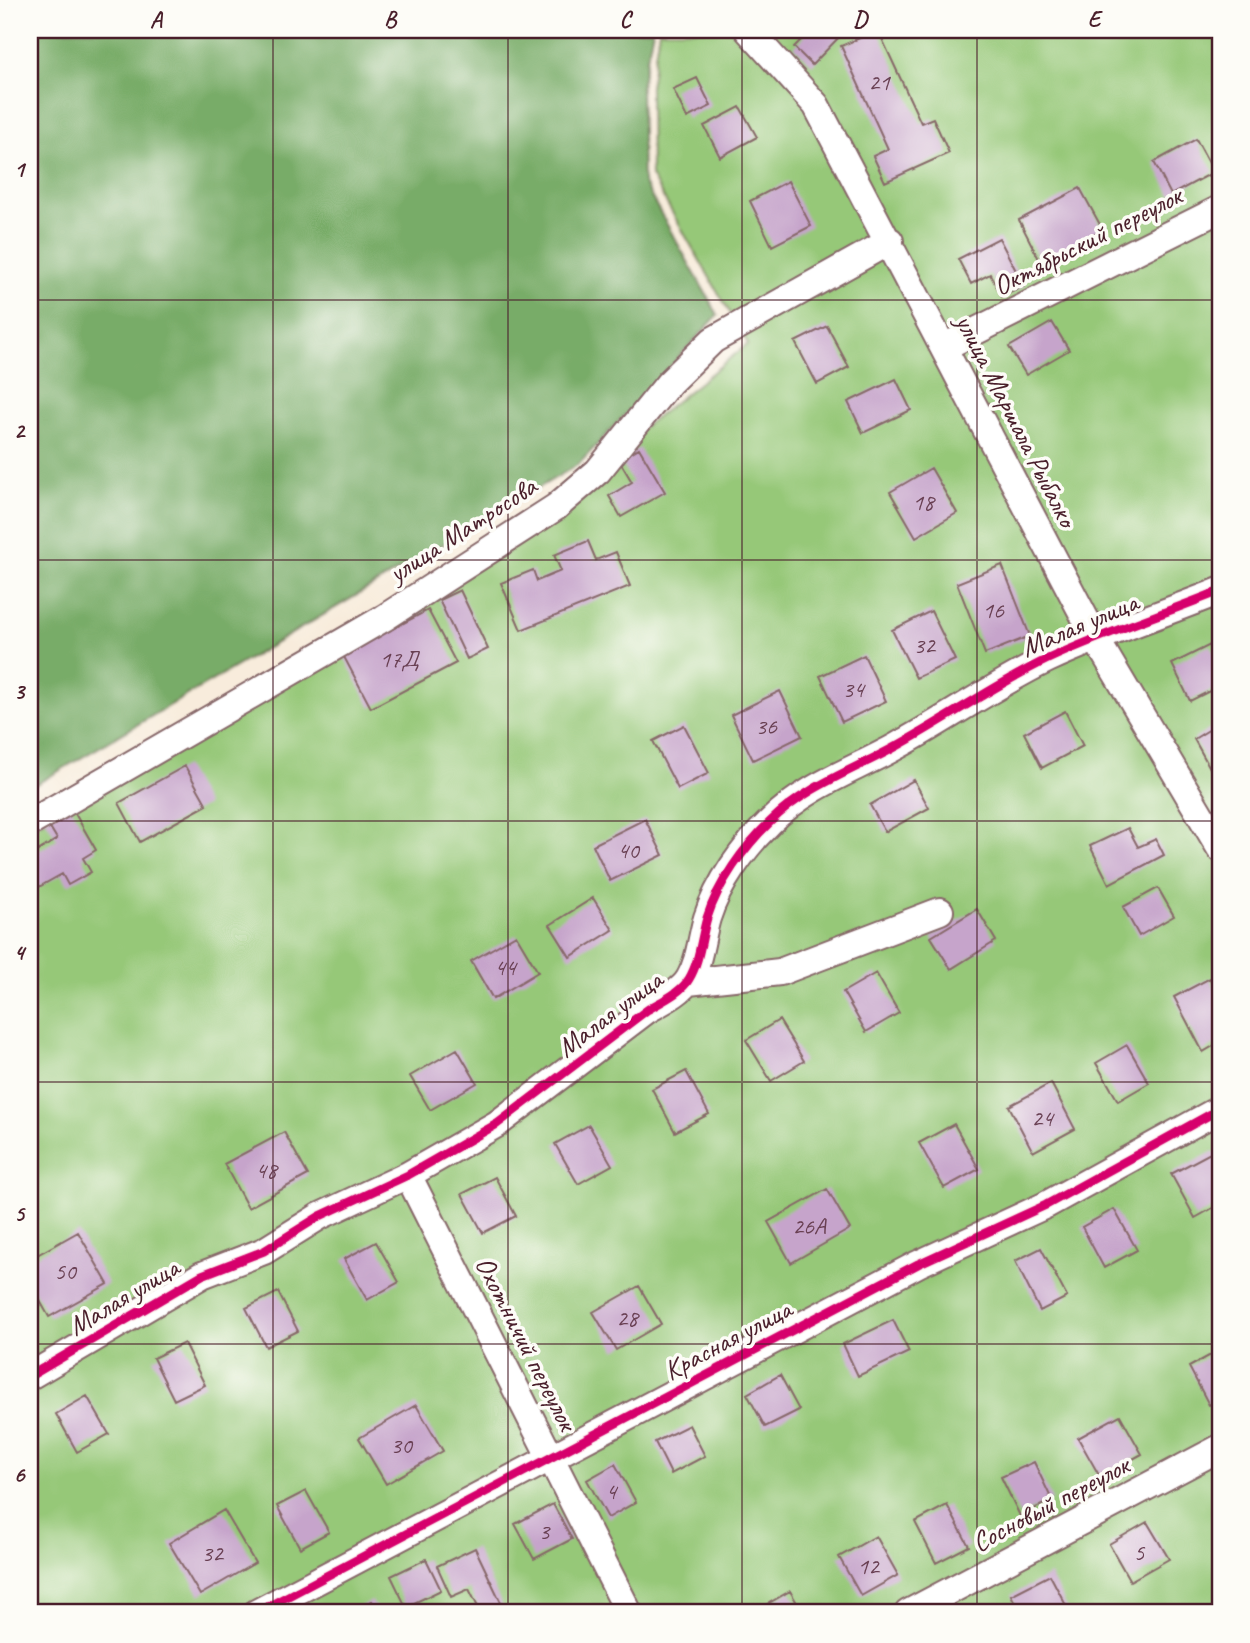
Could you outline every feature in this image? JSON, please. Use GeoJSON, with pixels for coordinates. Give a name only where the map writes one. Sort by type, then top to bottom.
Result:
{"type":"FeatureCollection","features":[{"type":"Feature","properties":{"kind":"street","name":"улица Маршала Рыбалко"},"geometry":{"type":"LineString","coordinates":[[748,30],[816,105],[890,241],[1096,639],[1220,845]]}},
{"type":"Feature","properties":{"kind":"street","name":"Октябрьский переулок"},"geometry":{"type":"LineString","coordinates":[[944,347],[1220,209]]}},
{"type":"Feature","properties":{"kind":"street","name":"улица Матросова"},"geometry":{"type":"LineString","coordinates":[[30,822],[384,618],[556,507],[598,471],[669,383],[713,340],[890,241]]}},
{"type":"Feature","properties":{"kind":"street","name":"Малая улица"},"geometry":{"type":"LineString","coordinates":[[688,982],[718,891],[771,821],[830,779],[895,747],[1010,678],[1096,639],[1220,591]]}},
{"type":"Feature","properties":{"kind":"street","name":"Малая улица"},"geometry":{"type":"LineString","coordinates":[[30,1376],[202,1275],[264,1251],[340,1206],[408,1175],[515,1113],[647,1010],[688,982],[780,972],[940,911]]}},
{"type":"Feature","properties":{"kind":"street","name":"Красная улица"},"geometry":{"type":"LineString","coordinates":[[256,1613],[918,1264],[1046,1205],[1220,1109]]}},
{"type":"Feature","properties":{"kind":"street","name":"Охотничий переулок"},"geometry":{"type":"LineString","coordinates":[[408,1175],[629,1613]]}},
{"type":"Feature","properties":{"kind":"street","name":"Сосновый переулок"},"geometry":{"type":"LineString","coordinates":[[908,1613],[1220,1448]]}},
{"type":"Feature","properties":{"kind":"green space"},"geometry":{"type":"Polygon","coordinates":[[[30,30],[653,30],[641,87],[643,182],[718,315],[579,464],[30,788],[30,30]]]}},
{"type":"Feature","properties":{"kind":"green space"},"geometry":{"type":"Polygon","coordinates":[[[659,30],[1220,30],[1220,1613],[30,1613],[30,828],[395,625],[748,344],[651,176],[650,87],[659,30]]]}},
{"type":"Feature","properties":{"kind":"building"},"geometry":{"type":"Polygon","coordinates":[[[799,30],[846,30],[812,65],[794,47],[805,36],[799,30]]]}},
{"type":"Feature","properties":{"kind":"building"},"geometry":{"type":"Polygon","coordinates":[[[878,30],[921,123],[933,118],[949,153],[885,182],[873,156],[888,149],[841,46],[878,30]]]}},
{"type":"Feature","properties":{"kind":"building"},"geometry":{"type":"Polygon","coordinates":[[[697,78],[711,106],[687,118],[673,89],[697,78]]]}},
{"type":"Feature","properties":{"kind":"building"},"geometry":{"type":"Polygon","coordinates":[[[740,107],[757,137],[720,157],[704,126],[740,107]]]}},
{"type":"Feature","properties":{"kind":"building"},"geometry":{"type":"Polygon","coordinates":[[[1196,139],[1214,172],[1171,195],[1154,162],[1196,139]]]}},
{"type":"Feature","properties":{"kind":"building"},"geometry":{"type":"Polygon","coordinates":[[[788,181],[811,226],[772,246],[750,201],[788,181]]]}},
{"type":"Feature","properties":{"kind":"building"},"geometry":{"type":"Polygon","coordinates":[[[1080,188],[1103,230],[1041,263],[1019,220],[1080,188]]]}},
{"type":"Feature","properties":{"kind":"building"},"geometry":{"type":"Polygon","coordinates":[[[999,238],[1024,286],[1002,297],[990,274],[971,284],[958,259],[999,238]]]}},
{"type":"Feature","properties":{"kind":"building"},"geometry":{"type":"Polygon","coordinates":[[[1052,322],[1069,350],[1026,375],[1009,347],[1052,322]]]}},
{"type":"Feature","properties":{"kind":"building"},"geometry":{"type":"Polygon","coordinates":[[[827,326],[849,367],[817,384],[795,342],[827,326]]]}},
{"type":"Feature","properties":{"kind":"building"},"geometry":{"type":"Polygon","coordinates":[[[896,379],[911,410],[863,433],[848,402],[896,379]]]}},
{"type":"Feature","properties":{"kind":"building"},"geometry":{"type":"Polygon","coordinates":[[[639,448],[665,492],[621,517],[609,496],[632,482],[619,460],[639,448]]]}},
{"type":"Feature","properties":{"kind":"building"},"geometry":{"type":"Polygon","coordinates":[[[931,468],[957,513],[916,537],[890,492],[931,468]]]}},
{"type":"Feature","properties":{"kind":"building"},"geometry":{"type":"Polygon","coordinates":[[[588,541],[596,560],[616,552],[630,586],[521,630],[501,583],[533,570],[537,581],[561,571],[554,555],[588,541]]]}},
{"type":"Feature","properties":{"kind":"building"},"geometry":{"type":"Polygon","coordinates":[[[1002,565],[1030,636],[985,654],[957,583],[1002,565]]]}},
{"type":"Feature","properties":{"kind":"building"},"geometry":{"type":"Polygon","coordinates":[[[460,590],[488,649],[467,659],[439,600],[460,590]]]}},
{"type":"Feature","properties":{"kind":"building"},"geometry":{"type":"Polygon","coordinates":[[[428,610],[456,663],[371,708],[343,655],[428,610]]]}},
{"type":"Feature","properties":{"kind":"building"},"geometry":{"type":"Polygon","coordinates":[[[931,611],[955,660],[916,678],[892,630],[931,611]]]}},
{"type":"Feature","properties":{"kind":"building"},"geometry":{"type":"Polygon","coordinates":[[[1210,645],[1220,665],[1220,686],[1190,701],[1172,664],[1210,645]]]}},
{"type":"Feature","properties":{"kind":"building"},"geometry":{"type":"Polygon","coordinates":[[[864,655],[886,701],[842,722],[820,676],[864,655]]]}},
{"type":"Feature","properties":{"kind":"building"},"geometry":{"type":"Polygon","coordinates":[[[780,691],[802,736],[753,760],[731,715],[780,691]]]}},
{"type":"Feature","properties":{"kind":"building"},"geometry":{"type":"Polygon","coordinates":[[[1065,711],[1083,746],[1042,768],[1024,733],[1065,711]]]}},
{"type":"Feature","properties":{"kind":"building"},"geometry":{"type":"Polygon","coordinates":[[[1220,723],[1220,786],[1194,739],[1220,723]]]}},
{"type":"Feature","properties":{"kind":"building"},"geometry":{"type":"Polygon","coordinates":[[[684,725],[709,773],[678,789],[653,741],[684,725]]]}},
{"type":"Feature","properties":{"kind":"building"},"geometry":{"type":"Polygon","coordinates":[[[185,766],[207,805],[140,842],[119,803],[185,766]]]}},
{"type":"Feature","properties":{"kind":"building"},"geometry":{"type":"Polygon","coordinates":[[[914,780],[929,808],[885,832],[870,805],[914,780]]]}},
{"type":"Feature","properties":{"kind":"building"},"geometry":{"type":"Polygon","coordinates":[[[70,805],[96,850],[83,858],[91,872],[68,885],[62,874],[30,892],[30,856],[57,839],[45,819],[70,805]]]}},
{"type":"Feature","properties":{"kind":"building"},"geometry":{"type":"Polygon","coordinates":[[[645,819],[663,855],[610,881],[593,845],[645,819]]]}},
{"type":"Feature","properties":{"kind":"building"},"geometry":{"type":"Polygon","coordinates":[[[1128,828],[1138,847],[1156,839],[1164,855],[1109,884],[1090,846],[1128,828]]]}},
{"type":"Feature","properties":{"kind":"building"},"geometry":{"type":"Polygon","coordinates":[[[1158,888],[1174,916],[1139,936],[1123,907],[1158,888]]]}},
{"type":"Feature","properties":{"kind":"building"},"geometry":{"type":"Polygon","coordinates":[[[593,898],[613,930],[570,957],[550,925],[593,898]]]}},
{"type":"Feature","properties":{"kind":"building"},"geometry":{"type":"Polygon","coordinates":[[[977,909],[996,941],[951,969],[931,937],[977,909]]]}},
{"type":"Feature","properties":{"kind":"building"},"geometry":{"type":"Polygon","coordinates":[[[516,935],[538,972],[493,999],[471,961],[516,935]]]}},
{"type":"Feature","properties":{"kind":"building"},"geometry":{"type":"Polygon","coordinates":[[[876,973],[899,1013],[866,1032],[843,992],[876,973]]]}},
{"type":"Feature","properties":{"kind":"building"},"geometry":{"type":"Polygon","coordinates":[[[1210,978],[1220,998],[1220,1042],[1203,1052],[1174,997],[1210,978]]]}},
{"type":"Feature","properties":{"kind":"building"},"geometry":{"type":"Polygon","coordinates":[[[779,1020],[804,1061],[771,1081],[746,1040],[779,1020]]]}},
{"type":"Feature","properties":{"kind":"building"},"geometry":{"type":"Polygon","coordinates":[[[1127,1045],[1149,1083],[1118,1101],[1096,1063],[1127,1045]]]}},
{"type":"Feature","properties":{"kind":"building"},"geometry":{"type":"Polygon","coordinates":[[[457,1049],[477,1083],[430,1110],[410,1076],[457,1049]]]}},
{"type":"Feature","properties":{"kind":"building"},"geometry":{"type":"Polygon","coordinates":[[[686,1071],[709,1114],[675,1132],[652,1089],[686,1071]]]}},
{"type":"Feature","properties":{"kind":"building"},"geometry":{"type":"Polygon","coordinates":[[[1051,1083],[1075,1129],[1033,1152],[1009,1106],[1051,1083]]]}},
{"type":"Feature","properties":{"kind":"building"},"geometry":{"type":"Polygon","coordinates":[[[954,1124],[979,1169],[944,1188],[919,1143],[954,1124]]]}},
{"type":"Feature","properties":{"kind":"building"},"geometry":{"type":"Polygon","coordinates":[[[589,1125],[612,1165],[578,1184],[555,1144],[589,1125]]]}},
{"type":"Feature","properties":{"kind":"building"},"geometry":{"type":"Polygon","coordinates":[[[284,1132],[308,1175],[248,1208],[224,1164],[284,1132]]]}},
{"type":"Feature","properties":{"kind":"building"},"geometry":{"type":"Polygon","coordinates":[[[1214,1151],[1220,1161],[1220,1204],[1195,1218],[1171,1174],[1214,1151]]]}},
{"type":"Feature","properties":{"kind":"building"},"geometry":{"type":"Polygon","coordinates":[[[495,1177],[516,1216],[483,1233],[462,1194],[495,1177]]]}},
{"type":"Feature","properties":{"kind":"building"},"geometry":{"type":"Polygon","coordinates":[[[827,1189],[850,1229],[791,1263],[768,1222],[827,1189]]]}},
{"type":"Feature","properties":{"kind":"building"},"geometry":{"type":"Polygon","coordinates":[[[1114,1209],[1137,1250],[1104,1268],[1082,1227],[1114,1209]]]}},
{"type":"Feature","properties":{"kind":"building"},"geometry":{"type":"Polygon","coordinates":[[[78,1232],[108,1284],[49,1317],[30,1283],[30,1259],[78,1232]]]}},
{"type":"Feature","properties":{"kind":"building"},"geometry":{"type":"Polygon","coordinates":[[[376,1242],[399,1282],[367,1300],[344,1259],[376,1242]]]}},
{"type":"Feature","properties":{"kind":"building"},"geometry":{"type":"Polygon","coordinates":[[[1041,1248],[1067,1297],[1040,1311],[1015,1261],[1041,1248]]]}},
{"type":"Feature","properties":{"kind":"building"},"geometry":{"type":"Polygon","coordinates":[[[639,1286],[661,1324],[616,1350],[593,1312],[639,1286]]]}},
{"type":"Feature","properties":{"kind":"building"},"geometry":{"type":"Polygon","coordinates":[[[278,1292],[298,1331],[266,1347],[246,1308],[278,1292]]]}},
{"type":"Feature","properties":{"kind":"building"},"geometry":{"type":"Polygon","coordinates":[[[893,1320],[909,1352],[858,1376],[843,1344],[893,1320]]]}},
{"type":"Feature","properties":{"kind":"building"},"geometry":{"type":"Polygon","coordinates":[[[184,1343],[205,1385],[174,1400],[153,1358],[184,1343]]]}},
{"type":"Feature","properties":{"kind":"building"},"geometry":{"type":"Polygon","coordinates":[[[1218,1351],[1220,1400],[1209,1405],[1189,1367],[1218,1351]]]}},
{"type":"Feature","properties":{"kind":"building"},"geometry":{"type":"Polygon","coordinates":[[[780,1375],[799,1410],[765,1427],[747,1394],[780,1375]]]}},
{"type":"Feature","properties":{"kind":"building"},"geometry":{"type":"Polygon","coordinates":[[[87,1396],[109,1434],[77,1452],[56,1414],[87,1396]]]}},
{"type":"Feature","properties":{"kind":"building"},"geometry":{"type":"Polygon","coordinates":[[[416,1405],[443,1451],[386,1484],[359,1438],[416,1405]]]}},
{"type":"Feature","properties":{"kind":"building"},"geometry":{"type":"Polygon","coordinates":[[[1120,1415],[1142,1454],[1100,1477],[1078,1438],[1120,1415]]]}},
{"type":"Feature","properties":{"kind":"building"},"geometry":{"type":"Polygon","coordinates":[[[689,1425],[705,1456],[671,1474],[655,1442],[689,1425]]]}},
{"type":"Feature","properties":{"kind":"building"},"geometry":{"type":"Polygon","coordinates":[[[1034,1462],[1052,1500],[1020,1516],[1001,1477],[1034,1462]]]}},
{"type":"Feature","properties":{"kind":"building"},"geometry":{"type":"Polygon","coordinates":[[[615,1464],[636,1502],[608,1518],[587,1480],[615,1464]]]}},
{"type":"Feature","properties":{"kind":"building"},"geometry":{"type":"Polygon","coordinates":[[[306,1491],[329,1532],[300,1548],[277,1506],[306,1491]]]}},
{"type":"Feature","properties":{"kind":"building"},"geometry":{"type":"Polygon","coordinates":[[[553,1504],[572,1539],[534,1559],[515,1524],[553,1504]]]}},
{"type":"Feature","properties":{"kind":"building"},"geometry":{"type":"Polygon","coordinates":[[[947,1505],[969,1546],[936,1563],[915,1522],[947,1505]]]}},
{"type":"Feature","properties":{"kind":"building"},"geometry":{"type":"Polygon","coordinates":[[[224,1510],[255,1563],[200,1595],[169,1543],[224,1510]]]}},
{"type":"Feature","properties":{"kind":"building"},"geometry":{"type":"Polygon","coordinates":[[[1147,1522],[1169,1559],[1130,1581],[1109,1544],[1147,1522]]]}},
{"type":"Feature","properties":{"kind":"building"},"geometry":{"type":"Polygon","coordinates":[[[876,1536],[898,1575],[861,1596],[839,1557],[876,1536]]]}},
{"type":"Feature","properties":{"kind":"building"},"geometry":{"type":"Polygon","coordinates":[[[475,1548],[506,1613],[481,1613],[469,1589],[451,1597],[437,1566],[475,1548]]]}},
{"type":"Feature","properties":{"kind":"building"},"geometry":{"type":"Polygon","coordinates":[[[426,1559],[441,1590],[406,1607],[391,1576],[426,1559]]]}},
{"type":"Feature","properties":{"kind":"building"},"geometry":{"type":"Polygon","coordinates":[[[1050,1575],[1070,1613],[1020,1613],[1011,1595],[1050,1575]]]}},
{"type":"Feature","properties":{"kind":"building"},"geometry":{"type":"Polygon","coordinates":[[[790,1591],[803,1613],[758,1613],[757,1610],[790,1591]]]}},
{"type":"Feature","properties":{"kind":"building"},"geometry":{"type":"Polygon","coordinates":[[[372,1601],[378,1613],[346,1613],[372,1601]]]}},
{"type":"Feature","properties":{"kind":"cycle path"},"geometry":{"type":"LineString","coordinates":[[30,1376],[202,1275],[264,1251],[320,1216],[408,1175],[497,1124],[647,1010],[676,993],[693,972],[707,918],[733,866],[760,832],[799,798],[897,746],[1048,659],[1220,591]]}},
{"type":"Feature","properties":{"kind":"cycle path"},"geometry":{"type":"LineString","coordinates":[[256,1613],[918,1264],[1046,1205],[1220,1109]]}}]}
